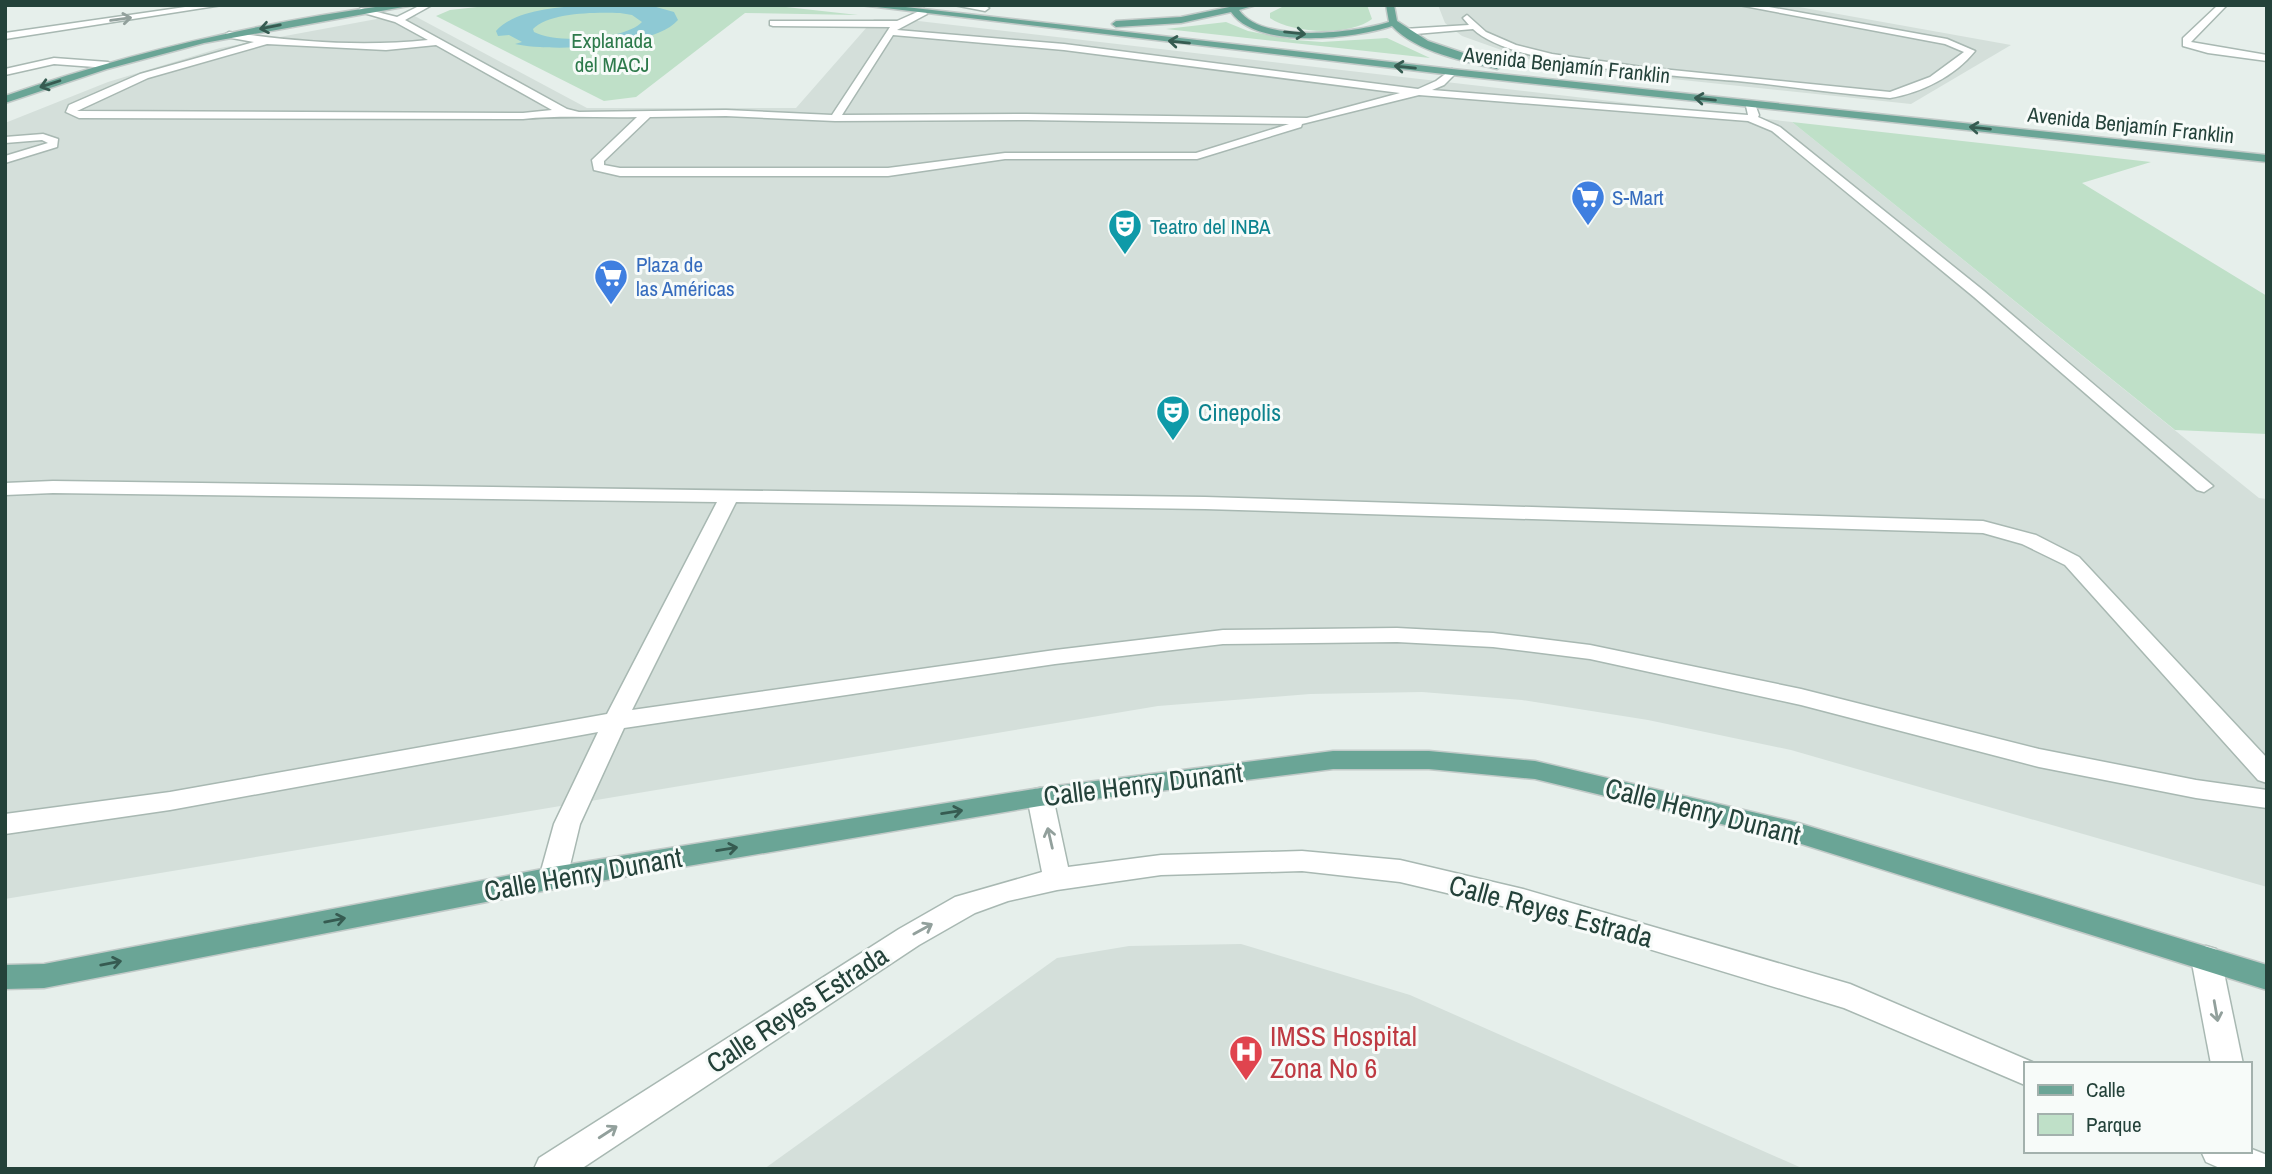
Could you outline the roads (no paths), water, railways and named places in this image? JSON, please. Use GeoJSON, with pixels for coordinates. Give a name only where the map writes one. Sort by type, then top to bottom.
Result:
{"type":"FeatureCollection","features":[{"type":"Feature","properties":{"kind":"main road"},"geometry":{"type":"LineString","coordinates":[[5,100],[108,65],[229,35],[312,19],[410,5]]}},
{"type":"Feature","properties":{"kind":"main road","name":"Avenida Benjamín Franklin"},"geometry":{"type":"LineString","coordinates":[[864,5],[1606,88],[1750,111],[2267,159]]}},
{"type":"Feature","properties":{"kind":"main road"},"geometry":{"type":"LineString","coordinates":[[1062,28],[1181,20],[1252,5]]}},
{"type":"Feature","properties":{"kind":"main road"},"geometry":{"type":"LineString","coordinates":[[1390,5],[1394,23],[1404,32],[1445,51],[1475,61],[1606,88]]}},
{"type":"Feature","properties":{"kind":"main road"},"geometry":{"type":"LineString","coordinates":[[1234,10],[1241,20],[1254,26],[1299,34],[1357,33],[1394,23]]}},
{"type":"Feature","properties":{"kind":"main road","name":"Calle Henry Dunant"},"geometry":{"type":"LineString","coordinates":[[44,976],[554,878],[1040,797],[1333,760],[1429,760],[1535,770],[1796,832],[2267,978]]}},
{"type":"Feature","properties":{"kind":"main road"},"geometry":{"type":"LineString","coordinates":[[5,977],[44,976]]}},
{"type":"Feature","properties":{"kind":"street"},"geometry":{"type":"LineString","coordinates":[[5,36],[218,5]]}},
{"type":"Feature","properties":{"kind":"street"},"geometry":{"type":"LineString","coordinates":[[398,20],[428,5]]}},
{"type":"Feature","properties":{"kind":"street"},"geometry":{"type":"LineString","coordinates":[[942,14],[959,5],[985,8]]}},
{"type":"Feature","properties":{"kind":"street"},"geometry":{"type":"LineString","coordinates":[[1404,32],[1469,22],[1509,45],[1578,61],[1890,95],[1904,94],[1921,87],[1970,51],[1947,42],[1742,5]]}},
{"type":"Feature","properties":{"kind":"street"},"geometry":{"type":"LineString","coordinates":[[2223,5],[2186,40],[2186,44],[2208,50],[2267,58]]}},
{"type":"Feature","properties":{"kind":"street"},"geometry":{"type":"LineString","coordinates":[[362,12],[398,20],[564,112]]}},
{"type":"Feature","properties":{"kind":"street"},"geometry":{"type":"LineString","coordinates":[[835,118],[894,28],[924,12]]}},
{"type":"Feature","properties":{"kind":"street"},"geometry":{"type":"LineString","coordinates":[[312,19],[312,27],[144,76],[85,101],[73,107],[72,112],[79,115],[176,116],[726,113],[835,118],[1027,117],[1307,121]]}},
{"type":"Feature","properties":{"kind":"street"},"geometry":{"type":"LineString","coordinates":[[773,23],[894,28],[1419,92],[1750,111],[1776,129],[1979,294],[2204,486]]}},
{"type":"Feature","properties":{"kind":"street"},"geometry":{"type":"LineString","coordinates":[[229,35],[267,41],[386,47],[436,42]]}},
{"type":"Feature","properties":{"kind":"street"},"geometry":{"type":"LineString","coordinates":[[5,46],[27,44]]}},
{"type":"Feature","properties":{"kind":"street"},"geometry":{"type":"LineString","coordinates":[[44,53],[54,61]]}},
{"type":"Feature","properties":{"kind":"street"},"geometry":{"type":"LineString","coordinates":[[5,72],[54,61],[108,65]]}},
{"type":"Feature","properties":{"kind":"street"},"geometry":{"type":"LineString","coordinates":[[646,115],[598,160],[598,167],[620,172],[888,172],[1006,156],[1197,156],[1284,131],[1307,121],[1419,92],[1440,83],[1452,72]]}},
{"type":"Feature","properties":{"kind":"street"},"geometry":{"type":"LineString","coordinates":[[5,140],[43,137],[54,141],[53,145],[5,160]]}},
{"type":"Feature","properties":{"kind":"street"},"geometry":{"type":"LineString","coordinates":[[5,489],[53,487],[1205,503],[1983,527],[2018,533],[2045,544],[2072,561],[2267,774]]}},
{"type":"Feature","properties":{"kind":"street"},"geometry":{"type":"LineString","coordinates":[[554,878],[567,824],[615,721],[729,497]]}},
{"type":"Feature","properties":{"kind":"street"},"geometry":{"type":"LineString","coordinates":[[5,824],[170,801],[615,721],[1055,657],[1223,637],[1397,635],[1479,639],[1590,652],[1801,696],[2039,758],[2196,789],[2267,799]]}},
{"type":"Feature","properties":{"kind":"street"},"geometry":{"type":"LineString","coordinates":[[1040,797],[1057,879]]}},
{"type":"Feature","properties":{"kind":"street","name":"Calle Reyes Estrada"},"geometry":{"type":"LineString","coordinates":[[551,1169],[908,937],[965,905],[1006,891],[1057,879],[1161,865],[1302,861],[1400,871],[1523,900],[1850,997],[2024,1070]]}},
{"type":"Feature","properties":{"kind":"street"},"geometry":{"type":"LineString","coordinates":[[2206,958],[2227,1062]]}},
{"type":"Feature","properties":{"kind":"street","name":"Calle Henry Dunant"},"geometry":{"type":"LineString","coordinates":[[5,986],[44,976]]}},
{"type":"Feature","properties":{"kind":"street"},"geometry":{"type":"LineString","coordinates":[[2224,1153],[2253,1162]]}},
{"type":"Feature","properties":{"kind":"water"},"geometry":{"type":"Polygon","coordinates":[[[582,5],[649,5],[674,12],[678,20],[666,29],[647,37],[576,47],[552,48],[515,44],[522,42],[509,35],[498,36],[496,31],[524,14],[582,5]],[[574,14],[550,19],[533,29],[544,36],[558,38],[606,36],[621,33],[642,22],[632,15],[574,14]]]}},
{"type":"Feature","properties":{"kind":"place","name":"S-Mart"},"geometry":{"type":"Point","coordinates":[1588,227]}},
{"type":"Feature","properties":{"kind":"place","name":"Teatro del INBA"},"geometry":{"type":"Point","coordinates":[1125,256]}},
{"type":"Feature","properties":{"kind":"place","name":"Plaza de las Américas"},"geometry":{"type":"Point","coordinates":[611,306]}},
{"type":"Feature","properties":{"kind":"place","name":"Cinepolis"},"geometry":{"type":"Point","coordinates":[1173,442]}},
{"type":"Feature","properties":{"kind":"place","name":"IMSS Hospital Zona No 6"},"geometry":{"type":"Point","coordinates":[1246,1082]}},
{"type":"Feature","properties":{"kind":"park label","name":"Explanada del MACJ"},"geometry":{"type":"Point","coordinates":[612,52]}}]}
